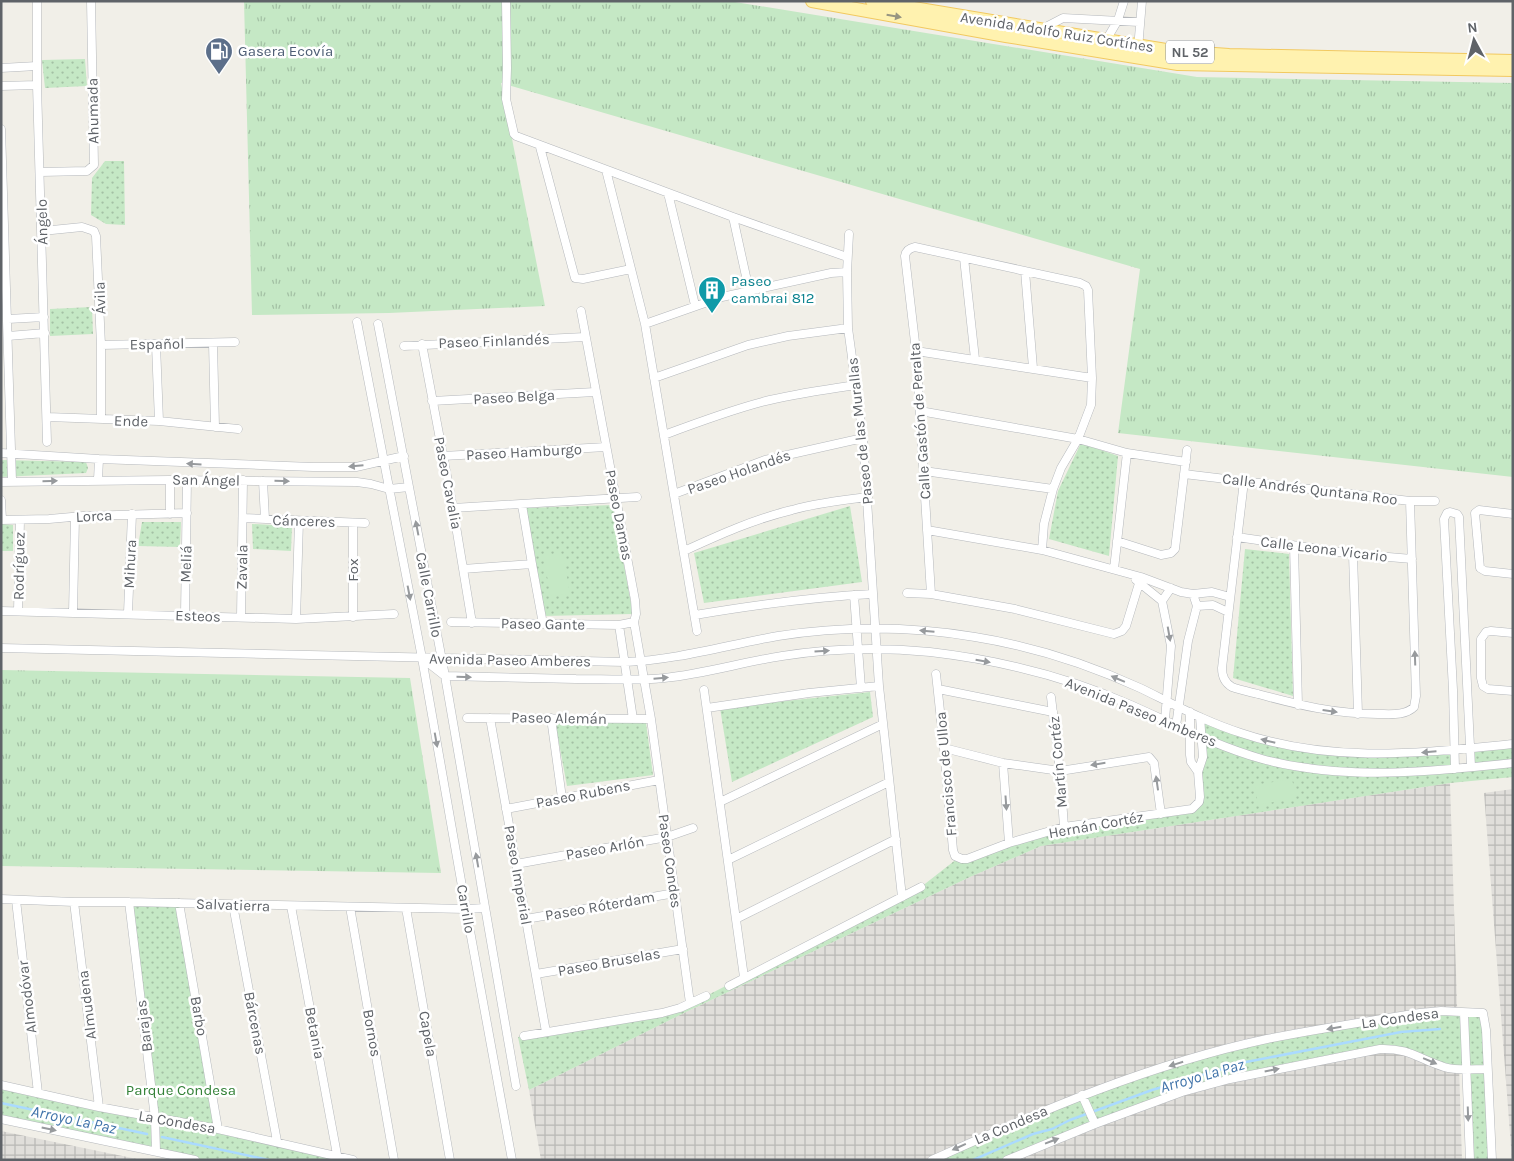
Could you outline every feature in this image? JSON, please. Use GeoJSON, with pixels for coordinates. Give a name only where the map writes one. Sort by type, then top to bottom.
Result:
{"type":"FeatureCollection","features":[{"type":"Feature","properties":{"kind":"main road"},"geometry":{"type":"LineString","coordinates":[[812,1],[870,5],[1060,45],[1108,48],[1178,64],[1513,70]]}},
{"type":"Feature","properties":{"kind":"main road","name":"Avenida Adolfo Ruiz Cortínes"},"geometry":{"type":"LineString","coordinates":[[870,5],[1040,30],[1108,48],[1138,46],[1229,55],[1513,61]]}},
{"type":"Feature","properties":{"kind":"street","name":"Ángelo"},"geometry":{"type":"LineString","coordinates":[[37,1],[37,85],[47,442]]}},
{"type":"Feature","properties":{"kind":"street","name":"Ahumada"},"geometry":{"type":"LineString","coordinates":[[40,172],[87,171],[94,165],[91,1]]}},
{"type":"Feature","properties":{"kind":"street"},"geometry":{"type":"LineString","coordinates":[[506,1],[506,99],[514,134],[522,140],[847,257]]}},
{"type":"Feature","properties":{"kind":"street"},"geometry":{"type":"LineString","coordinates":[[1108,48],[1124,1]]}},
{"type":"Feature","properties":{"kind":"street"},"geometry":{"type":"LineString","coordinates":[[1138,46],[1142,1]]}},
{"type":"Feature","properties":{"kind":"street"},"geometry":{"type":"LineString","coordinates":[[1040,30],[1063,18],[1139,22]]}},
{"type":"Feature","properties":{"kind":"street"},"geometry":{"type":"LineString","coordinates":[[1,68],[37,66]]}},
{"type":"Feature","properties":{"kind":"street"},"geometry":{"type":"LineString","coordinates":[[1,86],[37,85]]}},
{"type":"Feature","properties":{"kind":"street"},"geometry":{"type":"LineString","coordinates":[[1,129],[12,481]]}},
{"type":"Feature","properties":{"kind":"street"},"geometry":{"type":"LineString","coordinates":[[540,146],[575,278],[584,279],[631,268]]}},
{"type":"Feature","properties":{"kind":"street"},"geometry":{"type":"LineString","coordinates":[[606,170],[645,324],[697,631]]}},
{"type":"Feature","properties":{"kind":"street"},"geometry":{"type":"LineString","coordinates":[[668,193],[695,305]]}},
{"type":"Feature","properties":{"kind":"street"},"geometry":{"type":"LineString","coordinates":[[733,217],[749,290]]}},
{"type":"Feature","properties":{"kind":"street","name":"Ávila"},"geometry":{"type":"LineString","coordinates":[[42,230],[82,227],[94,231],[98,243],[101,420]]}},
{"type":"Feature","properties":{"kind":"street","name":"Paseo de las Murallas"},"geometry":{"type":"LineString","coordinates":[[848,234],[848,328],[868,497],[879,686],[902,897]]}},
{"type":"Feature","properties":{"kind":"street","name":"Calle Gastón de Peralta"},"geometry":{"type":"LineString","coordinates":[[931,594],[916,351],[905,256],[908,250],[915,247],[964,258]]}},
{"type":"Feature","properties":{"kind":"street"},"geometry":{"type":"LineString","coordinates":[[975,359],[964,258],[1080,283],[1086,286],[1088,290],[1092,378],[1091,405],[1078,439],[1061,468],[1053,489],[1044,524],[1042,550]]}},
{"type":"Feature","properties":{"kind":"street"},"geometry":{"type":"LineString","coordinates":[[1025,271],[1033,368]]}},
{"type":"Feature","properties":{"kind":"street"},"geometry":{"type":"LineString","coordinates":[[645,324],[695,305],[749,290],[831,273],[847,272]]}},
{"type":"Feature","properties":{"kind":"street","name":"Paseo Damas"},"geometry":{"type":"LineString","coordinates":[[581,312],[635,600],[636,614],[634,622],[650,719]]}},
{"type":"Feature","properties":{"kind":"street"},"geometry":{"type":"LineString","coordinates":[[8,319],[44,316]]}},
{"type":"Feature","properties":{"kind":"street","name":"Calle Carrillo"},"geometry":{"type":"LineString","coordinates":[[357,322],[422,658]]}},
{"type":"Feature","properties":{"kind":"street","name":"Calle Carrillo"},"geometry":{"type":"LineString","coordinates":[[378,324],[445,676],[516,1086]]}},
{"type":"Feature","properties":{"kind":"street"},"geometry":{"type":"LineString","coordinates":[[654,378],[748,345],[788,336],[848,328]]}},
{"type":"Feature","properties":{"kind":"street"},"geometry":{"type":"LineString","coordinates":[[8,336],[44,333]]}},
{"type":"Feature","properties":{"kind":"street","name":"Paseo Finlandés"},"geometry":{"type":"LineString","coordinates":[[404,346],[585,337]]}},
{"type":"Feature","properties":{"kind":"street","name":"Español"},"geometry":{"type":"LineString","coordinates":[[101,345],[236,342]]}},
{"type":"Feature","properties":{"kind":"street"},"geometry":{"type":"LineString","coordinates":[[213,343],[215,427]]}},
{"type":"Feature","properties":{"kind":"street","name":"Paseo Cavalia"},"geometry":{"type":"LineString","coordinates":[[422,344],[453,508],[472,623]]}},
{"type":"Feature","properties":{"kind":"street"},"geometry":{"type":"LineString","coordinates":[[156,345],[158,422]]}},
{"type":"Feature","properties":{"kind":"street"},"geometry":{"type":"LineString","coordinates":[[916,351],[1092,378]]}},
{"type":"Feature","properties":{"kind":"street"},"geometry":{"type":"LineString","coordinates":[[1,382],[9,376]]}},
{"type":"Feature","properties":{"kind":"street"},"geometry":{"type":"LineString","coordinates":[[664,435],[724,413],[761,402],[856,385]]}},
{"type":"Feature","properties":{"kind":"street","name":"Paseo Belga"},"geometry":{"type":"LineString","coordinates":[[432,401],[595,392]]}},
{"type":"Feature","properties":{"kind":"street"},"geometry":{"type":"LineString","coordinates":[[920,411],[1078,439],[1127,453],[1186,462]]}},
{"type":"Feature","properties":{"kind":"street","name":"Ende"},"geometry":{"type":"LineString","coordinates":[[46,417],[158,422],[238,429]]}},
{"type":"Feature","properties":{"kind":"street","name":"Paseo Holandés"},"geometry":{"type":"LineString","coordinates":[[674,494],[765,460],[862,438]]}},
{"type":"Feature","properties":{"kind":"street","name":"Paseo Hamburgo"},"geometry":{"type":"LineString","coordinates":[[443,456],[606,447]]}},
{"type":"Feature","properties":{"kind":"street"},"geometry":{"type":"LineString","coordinates":[[1117,541],[1161,555],[1171,553],[1177,544],[1187,450]]}},
{"type":"Feature","properties":{"kind":"street","name":"San Ángel"},"geometry":{"type":"LineString","coordinates":[[1,453],[99,460],[313,468],[368,465],[384,459],[404,456]]}},
{"type":"Feature","properties":{"kind":"street"},"geometry":{"type":"LineString","coordinates":[[1114,569],[1127,453]]}},
{"type":"Feature","properties":{"kind":"street"},"geometry":{"type":"LineString","coordinates":[[98,480],[99,460]]}},
{"type":"Feature","properties":{"kind":"street"},"geometry":{"type":"LineString","coordinates":[[313,468],[313,482]]}},
{"type":"Feature","properties":{"kind":"street"},"geometry":{"type":"LineString","coordinates":[[924,471],[1053,489]]}},
{"type":"Feature","properties":{"kind":"street","name":"Calle Andrés Quntana Roo"},"geometry":{"type":"LineString","coordinates":[[1184,474],[1410,501],[1435,501]]}},
{"type":"Feature","properties":{"kind":"street"},"geometry":{"type":"LineString","coordinates":[[170,480],[170,514]]}},
{"type":"Feature","properties":{"kind":"street","name":"Meliá"},"geometry":{"type":"LineString","coordinates":[[185,616],[187,480]]}},
{"type":"Feature","properties":{"kind":"street","name":"San Ángel"},"geometry":{"type":"LineString","coordinates":[[1,482],[243,480],[357,482],[389,489],[409,487]]}},
{"type":"Feature","properties":{"kind":"street","name":"Zavala"},"geometry":{"type":"LineString","coordinates":[[241,616],[243,480]]}},
{"type":"Feature","properties":{"kind":"street"},"geometry":{"type":"LineString","coordinates":[[263,481],[265,519]]}},
{"type":"Feature","properties":{"kind":"street"},"geometry":{"type":"LineString","coordinates":[[1244,481],[1222,673],[1227,683],[1233,687],[1327,711],[1358,714],[1405,713],[1414,707],[1416,696],[1410,501]]}},
{"type":"Feature","properties":{"kind":"street"},"geometry":{"type":"LineString","coordinates":[[453,508],[616,499],[637,496]]}},
{"type":"Feature","properties":{"kind":"street"},"geometry":{"type":"LineString","coordinates":[[684,551],[755,521],[792,510],[829,502],[868,497]]}},
{"type":"Feature","properties":{"kind":"street"},"geometry":{"type":"LineString","coordinates":[[1,500],[2,520]]}},
{"type":"Feature","properties":{"kind":"street"},"geometry":{"type":"LineString","coordinates":[[522,505],[543,624]]}},
{"type":"Feature","properties":{"kind":"street"},"geometry":{"type":"LineString","coordinates":[[1513,514],[1479,510],[1475,513],[1480,570],[1513,574]]}},
{"type":"Feature","properties":{"kind":"street"},"geometry":{"type":"LineString","coordinates":[[1455,769],[1444,519],[1446,513],[1450,512],[1458,514],[1459,517],[1471,767]]}},
{"type":"Feature","properties":{"kind":"street","name":"Lorca"},"geometry":{"type":"LineString","coordinates":[[2,520],[132,514],[188,514]]}},
{"type":"Feature","properties":{"kind":"street","name":"Mihura"},"geometry":{"type":"LineString","coordinates":[[128,613],[132,514]]}},
{"type":"Feature","properties":{"kind":"street"},"geometry":{"type":"LineString","coordinates":[[73,613],[75,517]]}},
{"type":"Feature","properties":{"kind":"street","name":"Cánceres"},"geometry":{"type":"LineString","coordinates":[[243,518],[365,523]]}},
{"type":"Feature","properties":{"kind":"street","name":"Rodríguez"},"geometry":{"type":"LineString","coordinates":[[18,611],[20,520]]}},
{"type":"Feature","properties":{"kind":"street"},"geometry":{"type":"LineString","coordinates":[[296,618],[300,521]]}},
{"type":"Feature","properties":{"kind":"street","name":"Fox"},"geometry":{"type":"LineString","coordinates":[[353,523],[353,617]]}},
{"type":"Feature","properties":{"kind":"street"},"geometry":{"type":"LineString","coordinates":[[927,530],[1042,550],[1131,574],[1140,580],[1162,601],[1171,646],[1165,720]]}},
{"type":"Feature","properties":{"kind":"street","name":"Calle Leona Vicario"},"geometry":{"type":"LineString","coordinates":[[1237,537],[1353,554],[1412,559]]}},
{"type":"Feature","properties":{"kind":"street"},"geometry":{"type":"LineString","coordinates":[[1294,546],[1298,705]]}},
{"type":"Feature","properties":{"kind":"street"},"geometry":{"type":"LineString","coordinates":[[1353,554],[1358,714]]}},
{"type":"Feature","properties":{"kind":"street"},"geometry":{"type":"LineString","coordinates":[[463,569],[532,564]]}},
{"type":"Feature","properties":{"kind":"street"},"geometry":{"type":"LineString","coordinates":[[1140,580],[1193,594],[1212,592],[1230,597]]}},
{"type":"Feature","properties":{"kind":"street"},"geometry":{"type":"LineString","coordinates":[[907,593],[931,594],[1015,609],[1114,634],[1122,631],[1126,626],[1140,580]]}},
{"type":"Feature","properties":{"kind":"street"},"geometry":{"type":"LineString","coordinates":[[1162,601],[1171,588]]}},
{"type":"Feature","properties":{"kind":"street"},"geometry":{"type":"LineString","coordinates":[[695,615],[765,604],[873,594]]}},
{"type":"Feature","properties":{"kind":"street"},"geometry":{"type":"LineString","coordinates":[[1176,726],[1188,641],[1197,606],[1193,594]]}},
{"type":"Feature","properties":{"kind":"street"},"geometry":{"type":"LineString","coordinates":[[854,595],[861,688]]}},
{"type":"Feature","properties":{"kind":"street"},"geometry":{"type":"LineString","coordinates":[[1197,606],[1213,604],[1228,612]]}},
{"type":"Feature","properties":{"kind":"street","name":"Esteos"},"geometry":{"type":"LineString","coordinates":[[1,611],[296,618],[394,614]]}},
{"type":"Feature","properties":{"kind":"street","name":"Paseo Gante"},"geometry":{"type":"LineString","coordinates":[[451,622],[619,625],[634,622]]}},
{"type":"Feature","properties":{"kind":"street"},"geometry":{"type":"LineString","coordinates":[[619,625],[634,719]]}},
{"type":"Feature","properties":{"kind":"street","name":"Avenida Paseo Amberes"},"geometry":{"type":"LineString","coordinates":[[422,658],[625,662],[669,658],[779,636],[875,629],[940,632],[1018,646],[1097,670],[1200,717],[1241,733],[1272,742],[1319,751],[1365,754],[1414,753],[1513,744]]}},
{"type":"Feature","properties":{"kind":"street"},"geometry":{"type":"LineString","coordinates":[[1513,632],[1491,631],[1482,636],[1481,639],[1481,678],[1484,686],[1488,689],[1513,691]]}},
{"type":"Feature","properties":{"kind":"street"},"geometry":{"type":"LineString","coordinates":[[1,648],[422,658]]}},
{"type":"Feature","properties":{"kind":"street","name":"Avenida Paseo Amberes"},"geometry":{"type":"LineString","coordinates":[[422,658],[445,676],[628,680],[686,675],[783,656],[858,649],[931,652],[1027,669],[1068,681],[1100,692],[1202,737],[1260,758],[1297,767],[1330,771],[1394,773],[1513,763]]}},
{"type":"Feature","properties":{"kind":"street","name":"Carrillo"},"geometry":{"type":"LineString","coordinates":[[422,658],[512,1160]]}},
{"type":"Feature","properties":{"kind":"street","name":"Francisco de Ulloa"},"geometry":{"type":"LineString","coordinates":[[936,674],[952,850],[958,858]]}},
{"type":"Feature","properties":{"kind":"street"},"geometry":{"type":"LineString","coordinates":[[707,708],[879,686]]}},
{"type":"Feature","properties":{"kind":"street"},"geometry":{"type":"LineString","coordinates":[[938,689],[1053,712]]}},
{"type":"Feature","properties":{"kind":"street"},"geometry":{"type":"LineString","coordinates":[[704,690],[744,977]]}},
{"type":"Feature","properties":{"kind":"street","name":"Martín Cortéz"},"geometry":{"type":"LineString","coordinates":[[1051,697],[1060,770],[1064,827]]}},
{"type":"Feature","properties":{"kind":"street"},"geometry":{"type":"LineString","coordinates":[[1190,712],[1190,759],[1198,772]]}},
{"type":"Feature","properties":{"kind":"street"},"geometry":{"type":"LineString","coordinates":[[1198,772],[1203,757],[1200,717]]}},
{"type":"Feature","properties":{"kind":"street","name":"Paseo Alemán"},"geometry":{"type":"LineString","coordinates":[[467,718],[650,719]]}},
{"type":"Feature","properties":{"kind":"street","name":"Paseo Imperial"},"geometry":{"type":"LineString","coordinates":[[490,718],[546,1032]]}},
{"type":"Feature","properties":{"kind":"street"},"geometry":{"type":"LineString","coordinates":[[551,718],[562,798]]}},
{"type":"Feature","properties":{"kind":"street","name":"Paseo Condes"},"geometry":{"type":"LineString","coordinates":[[650,719],[690,1003]]}},
{"type":"Feature","properties":{"kind":"street"},"geometry":{"type":"LineString","coordinates":[[720,802],[883,724]]}},
{"type":"Feature","properties":{"kind":"street"},"geometry":{"type":"LineString","coordinates":[[944,748],[1003,763],[1060,770],[1146,756],[1151,758],[1154,763],[1161,814]]}},
{"type":"Feature","properties":{"kind":"street"},"geometry":{"type":"LineString","coordinates":[[1003,763],[1009,843]]}},
{"type":"Feature","properties":{"kind":"street","name":"Hernán Cortéz"},"geometry":{"type":"LineString","coordinates":[[958,858],[967,859],[1009,843],[1064,827],[1192,809],[1199,802],[1200,796],[1198,772]]}},
{"type":"Feature","properties":{"kind":"street","name":"Paseo Rubens"},"geometry":{"type":"LineString","coordinates":[[506,809],[659,780]]}},
{"type":"Feature","properties":{"kind":"street"},"geometry":{"type":"LineString","coordinates":[[728,860],[889,782]]}},
{"type":"Feature","properties":{"kind":"street","name":"Paseo Arlón"},"geometry":{"type":"LineString","coordinates":[[516,864],[667,837],[693,828]]}},
{"type":"Feature","properties":{"kind":"street"},"geometry":{"type":"LineString","coordinates":[[736,918],[896,839]]}},
{"type":"Feature","properties":{"kind":"street"},"geometry":{"type":"LineString","coordinates":[[729,986],[921,887]]}},
{"type":"Feature","properties":{"kind":"street","name":"Paseo Róterdam"},"geometry":{"type":"LineString","coordinates":[[526,918],[675,892]]}},
{"type":"Feature","properties":{"kind":"street","name":"Salvatierra"},"geometry":{"type":"LineString","coordinates":[[1,900],[466,909]]}},
{"type":"Feature","properties":{"kind":"street","name":"Almodóvar"},"geometry":{"type":"LineString","coordinates":[[16,900],[38,1093]]}},
{"type":"Feature","properties":{"kind":"street","name":"Almudena"},"geometry":{"type":"LineString","coordinates":[[74,902],[99,1107]]}},
{"type":"Feature","properties":{"kind":"street","name":"Barajas"},"geometry":{"type":"LineString","coordinates":[[129,902],[155,1118],[156,1151]]}},
{"type":"Feature","properties":{"kind":"street","name":"Barbo"},"geometry":{"type":"LineString","coordinates":[[179,903],[218,1129]]}},
{"type":"Feature","properties":{"kind":"street","name":"Bárcenas"},"geometry":{"type":"LineString","coordinates":[[233,905],[277,1141]]}},
{"type":"Feature","properties":{"kind":"street","name":"Betania"},"geometry":{"type":"LineString","coordinates":[[291,906],[338,1158]]}},
{"type":"Feature","properties":{"kind":"street","name":"Bornos"},"geometry":{"type":"LineString","coordinates":[[350,907],[394,1160]]}},
{"type":"Feature","properties":{"kind":"street","name":"Capela"},"geometry":{"type":"LineString","coordinates":[[406,908],[450,1160]]}},
{"type":"Feature","properties":{"kind":"street"},"geometry":{"type":"LineString","coordinates":[[466,909],[485,908]]}},
{"type":"Feature","properties":{"kind":"street","name":"Paseo Bruselas"},"geometry":{"type":"LineString","coordinates":[[536,974],[683,949]]}},
{"type":"Feature","properties":{"kind":"street"},"geometry":{"type":"LineString","coordinates":[[524,1036],[662,1013],[706,996]]}},
{"type":"Feature","properties":{"kind":"street","name":"La Condesa"},"geometry":{"type":"LineString","coordinates":[[932,1160],[1023,1119],[1198,1057],[1266,1040],[1420,1012],[1483,1013],[1487,1069],[1444,1067],[1408,1051],[1393,1048],[1380,1049],[1230,1079],[1182,1092],[1094,1120],[1006,1160]]}},
{"type":"Feature","properties":{"kind":"street"},"geometry":{"type":"LineString","coordinates":[[1464,1013],[1470,1160]]}},
{"type":"Feature","properties":{"kind":"street"},"geometry":{"type":"LineString","coordinates":[[1487,1069],[1492,1160]]}},
{"type":"Feature","properties":{"kind":"street","name":"La Condesa"},"geometry":{"type":"LineString","coordinates":[[1,1085],[99,1107],[277,1141],[338,1158],[353,1160]]}},
{"type":"Feature","properties":{"kind":"street"},"geometry":{"type":"LineString","coordinates":[[1084,1098],[1094,1120]]}},
{"type":"Feature","properties":{"kind":"street"},"geometry":{"type":"LineString","coordinates":[[1,1119],[195,1160]]}},
{"type":"Feature","properties":{"kind":"shaded area"},"geometry":{"type":"Polygon","coordinates":[[[1450,783],[1462,1160],[541,1160],[529,1090],[688,1011],[970,877],[1041,846],[1450,783]]]}},
{"type":"Feature","properties":{"kind":"shaded area"},"geometry":{"type":"Polygon","coordinates":[[[1513,789],[1513,1160],[1512,1160],[1484,793],[1513,789]]]}},
{"type":"Feature","properties":{"kind":"shaded area"},"geometry":{"type":"Polygon","coordinates":[[[1,1131],[30,1137],[142,1160],[1,1160],[1,1131]]]}},
{"type":"Feature","properties":{"kind":"green space"},"geometry":{"type":"Polygon","coordinates":[[[244,1],[729,1],[1197,77],[1513,83],[1513,477],[1118,433],[1140,269],[501,83],[545,306],[389,313],[252,315],[244,1]]]}},
{"type":"Feature","properties":{"kind":"green space"},"geometry":{"type":"Polygon","coordinates":[[[85,59],[87,86],[45,88],[42,60],[85,59]]]}},
{"type":"Feature","properties":{"kind":"green space"},"geometry":{"type":"Polygon","coordinates":[[[105,161],[124,161],[125,225],[106,224],[91,215],[92,178],[105,161]]]}},
{"type":"Feature","properties":{"kind":"green space"},"geometry":{"type":"Polygon","coordinates":[[[92,307],[93,334],[50,336],[50,309],[92,307]]]}},
{"type":"Feature","properties":{"kind":"green space"},"geometry":{"type":"Polygon","coordinates":[[[1081,443],[1118,456],[1109,556],[1049,539],[1058,491],[1081,443]]]}},
{"type":"Feature","properties":{"kind":"green space"},"geometry":{"type":"Polygon","coordinates":[[[1,460],[86,462],[88,468],[86,473],[1,477],[1,460]]]}},
{"type":"Feature","properties":{"kind":"green space"},"geometry":{"type":"Polygon","coordinates":[[[613,505],[633,614],[543,616],[526,508],[613,505]]]}},
{"type":"Feature","properties":{"kind":"green space"},"geometry":{"type":"Polygon","coordinates":[[[850,506],[862,582],[704,603],[694,553],[850,506]]]}},
{"type":"Feature","properties":{"kind":"green space"},"geometry":{"type":"Polygon","coordinates":[[[142,522],[181,522],[180,547],[138,546],[142,522]]]}},
{"type":"Feature","properties":{"kind":"green space"},"geometry":{"type":"Polygon","coordinates":[[[1,524],[13,525],[13,551],[1,551],[1,524]]]}},
{"type":"Feature","properties":{"kind":"green space"},"geometry":{"type":"Polygon","coordinates":[[[252,524],[292,526],[291,551],[253,549],[252,524]]]}},
{"type":"Feature","properties":{"kind":"green space"},"geometry":{"type":"Polygon","coordinates":[[[1245,549],[1289,554],[1293,696],[1233,678],[1245,549]]]}},
{"type":"Feature","properties":{"kind":"green space"},"geometry":{"type":"Polygon","coordinates":[[[563,554],[570,594],[551,596],[543,556],[563,554]]]}},
{"type":"Feature","properties":{"kind":"green space"},"geometry":{"type":"Polygon","coordinates":[[[1,670],[410,678],[441,873],[1,866],[1,670]]]}},
{"type":"Feature","properties":{"kind":"green space"},"geometry":{"type":"Polygon","coordinates":[[[870,692],[873,717],[732,782],[720,708],[870,692]]]}},
{"type":"Feature","properties":{"kind":"green space"},"geometry":{"type":"Polygon","coordinates":[[[1200,717],[1241,733],[1321,751],[1454,749],[1455,769],[1471,767],[1469,748],[1513,744],[1513,777],[1450,783],[1041,846],[970,877],[688,1011],[529,1090],[518,1037],[662,1013],[706,996],[921,887],[958,858],[1064,827],[1196,806],[1198,772],[1203,757],[1200,717]]]}},
{"type":"Feature","properties":{"kind":"green space"},"geometry":{"type":"Polygon","coordinates":[[[555,722],[646,723],[653,775],[567,786],[555,722]]]}},
{"type":"Feature","properties":{"kind":"green space"},"geometry":{"type":"Polygon","coordinates":[[[1292,779],[1296,798],[1258,805],[1255,785],[1292,779]]]}},
{"type":"Feature","properties":{"kind":"green space","name":"Parque Condesa"},"geometry":{"type":"Polygon","coordinates":[[[129,902],[179,903],[218,1128],[354,1160],[195,1160],[1,1119],[1,1085],[154,1118],[129,902]]]}},
{"type":"Feature","properties":{"kind":"green space"},"geometry":{"type":"Polygon","coordinates":[[[1420,1013],[1483,1013],[1492,1160],[1470,1160],[1466,1069],[1448,1068],[1393,1048],[1182,1092],[1005,1160],[932,1160],[994,1131],[1172,1065],[1266,1040],[1420,1013]]]}},
{"type":"Feature","properties":{"kind":"waterway","name":"Arroyo La Paz"},"geometry":{"type":"LineString","coordinates":[[973,1160],[1033,1134],[1052,1129],[1070,1120],[1152,1090],[1246,1062],[1401,1032],[1440,1029]]}},
{"type":"Feature","properties":{"kind":"waterway","name":"Arroyo La Paz"},"geometry":{"type":"LineString","coordinates":[[1,1103],[147,1134]]}},
{"type":"Feature","properties":{"kind":"waterway","name":"Arroyo La Paz"},"geometry":{"type":"LineString","coordinates":[[162,1137],[269,1160]]}},
{"type":"Feature","properties":{"kind":"place","name":"Gasera Ecovía"},"geometry":{"type":"Point","coordinates":[219,75]}},
{"type":"Feature","properties":{"kind":"place","name":"Paseo cambrai 812"},"geometry":{"type":"Point","coordinates":[712,314]}}]}
